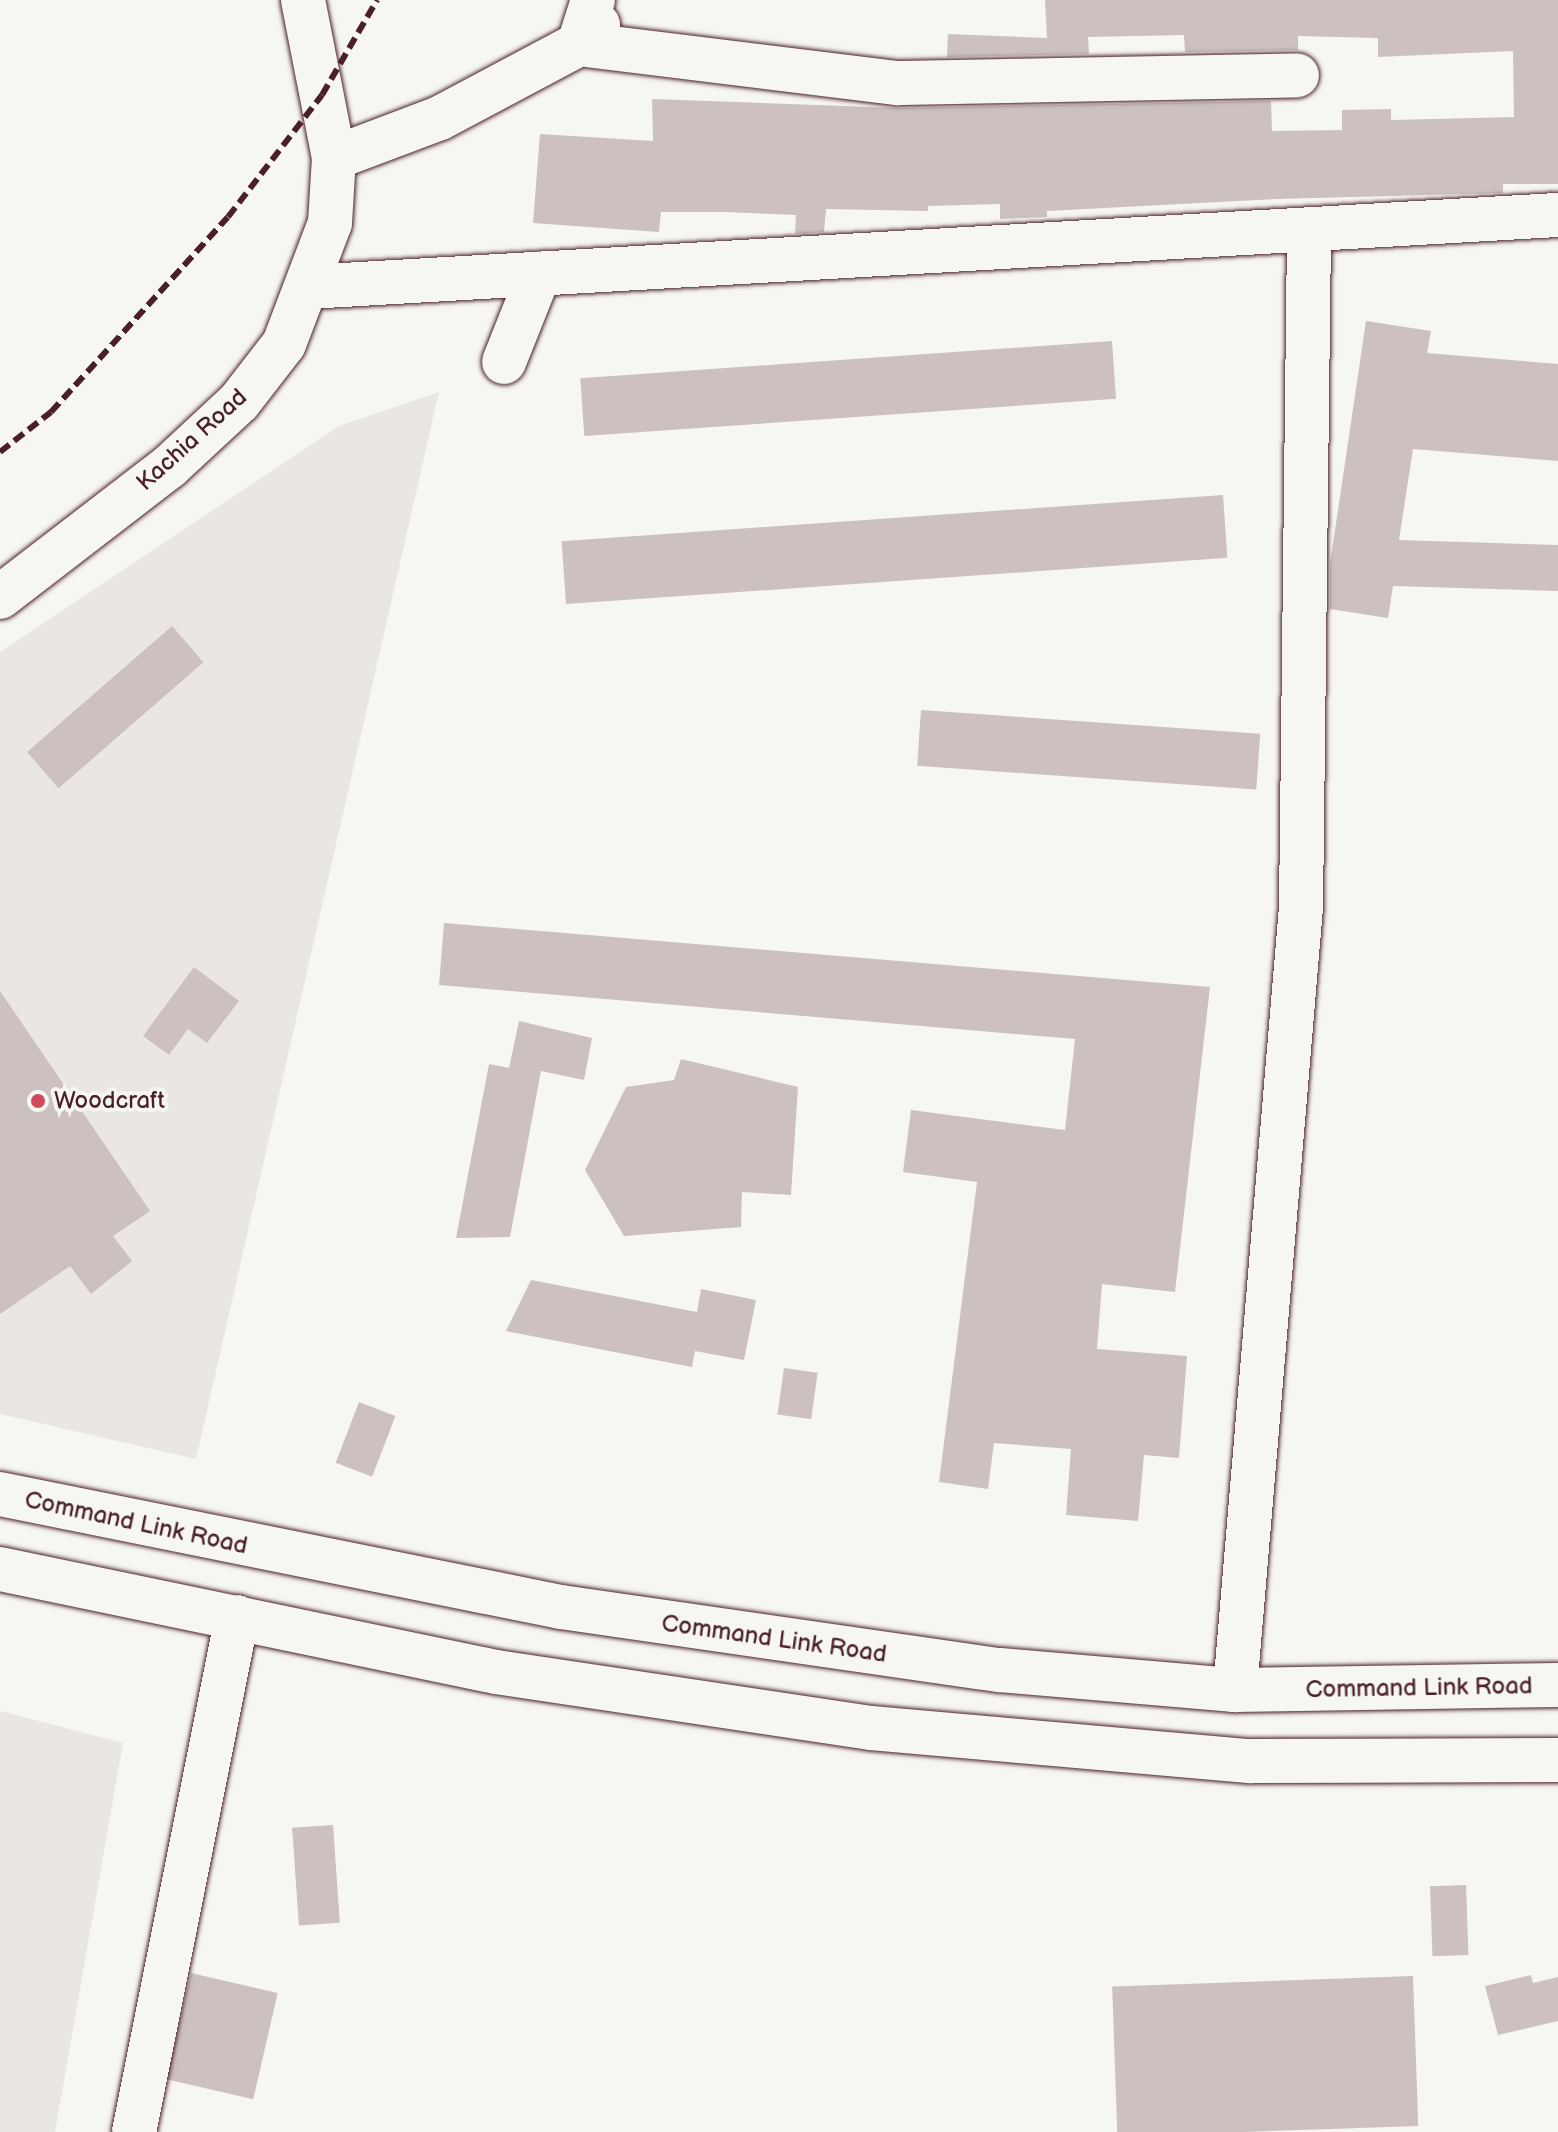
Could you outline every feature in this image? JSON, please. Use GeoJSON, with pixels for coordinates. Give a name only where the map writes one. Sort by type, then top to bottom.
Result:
{"type":"FeatureCollection","features":[{"type":"Feature","properties":{"kind":"street","name":"Kachia Road"},"geometry":{"type":"LineString","coordinates":[[0,597],[169,467],[239,402],[284,344],[330,223],[334,158],[303,0]]}},
{"type":"Feature","properties":{"kind":"street"},"geometry":{"type":"LineString","coordinates":[[579,44],[593,0]]}},
{"type":"Feature","properties":{"kind":"street"},"geometry":{"type":"LineString","coordinates":[[334,158],[440,118],[579,44],[622,0]]}},
{"type":"Feature","properties":{"kind":"street"},"geometry":{"type":"LineString","coordinates":[[579,44],[898,83],[1297,75]]}},
{"type":"Feature","properties":{"kind":"street"},"geometry":{"type":"LineString","coordinates":[[308,287],[1558,215]]}},
{"type":"Feature","properties":{"kind":"street"},"geometry":{"type":"LineString","coordinates":[[1235,1690],[1301,908],[1309,231]]}},
{"type":"Feature","properties":{"kind":"street"},"geometry":{"type":"LineString","coordinates":[[504,362],[539,274]]}},
{"type":"Feature","properties":{"kind":"street","name":"Command Link Road"},"geometry":{"type":"LineString","coordinates":[[0,1494],[309,1560],[768,1641],[1235,1690],[1558,1685]]}},
{"type":"Feature","properties":{"kind":"street"},"geometry":{"type":"LineString","coordinates":[[0,1569],[496,1672],[871,1728],[1252,1761],[1558,1760]]}},
{"type":"Feature","properties":{"kind":"street"},"geometry":{"type":"LineString","coordinates":[[134,2132],[237,1617]]}},
{"type":"Feature","properties":{"kind":"shaded area"},"geometry":{"type":"Polygon","coordinates":[[[439,392],[196,1459],[0,1414],[0,652],[339,426],[439,392]]]}},
{"type":"Feature","properties":{"kind":"shaded area"},"geometry":{"type":"Polygon","coordinates":[[[0,1711],[123,1743],[55,2132],[0,2132],[0,1711]]]}},
{"type":"Feature","properties":{"kind":"building"},"geometry":{"type":"Polygon","coordinates":[[[1045,0],[1558,0],[1558,184],[1503,184],[1503,193],[1277,199],[1047,211],[1047,217],[1000,219],[1000,204],[928,206],[928,211],[826,209],[824,232],[795,234],[796,215],[726,212],[661,212],[659,232],[533,223],[540,134],[653,141],[652,99],[898,108],[1271,101],[1272,131],[1342,130],[1342,110],[1391,109],[1391,120],[1514,117],[1513,51],[1378,57],[1378,38],[1298,36],[1298,50],[1185,52],[1184,35],[1088,37],[1089,54],[947,57],[948,34],[1047,38],[1045,0]]]}},
{"type":"Feature","properties":{"kind":"building"},"geometry":{"type":"Polygon","coordinates":[[[1366,321],[1431,331],[1427,353],[1558,364],[1558,461],[1413,449],[1399,540],[1558,545],[1558,591],[1393,586],[1388,618],[1330,609],[1330,564],[1366,321]]]}},
{"type":"Feature","properties":{"kind":"building"},"geometry":{"type":"Polygon","coordinates":[[[1112,341],[1116,399],[584,436],[580,378],[1112,341]]]}},
{"type":"Feature","properties":{"kind":"building"},"geometry":{"type":"Polygon","coordinates":[[[1223,495],[1227,558],[566,604],[562,541],[1223,495]]]}},
{"type":"Feature","properties":{"kind":"building"},"geometry":{"type":"Polygon","coordinates":[[[172,626],[203,662],[59,788],[27,752],[172,626]]]}},
{"type":"Feature","properties":{"kind":"building"},"geometry":{"type":"Polygon","coordinates":[[[921,710],[1260,734],[1256,790],[917,766],[921,710]]]}},
{"type":"Feature","properties":{"kind":"building"},"geometry":{"type":"Polygon","coordinates":[[[444,923],[1210,987],[1175,1292],[1102,1284],[1097,1349],[1187,1356],[1179,1458],[1144,1455],[1138,1521],[1066,1515],[1071,1449],[994,1443],[988,1489],[939,1482],[977,1182],[903,1172],[911,1110],[1065,1130],[1075,1039],[439,985],[444,923]]]}},
{"type":"Feature","properties":{"kind":"building"},"geometry":{"type":"Polygon","coordinates":[[[194,967],[239,1001],[207,1043],[188,1029],[169,1055],[143,1036],[194,967]]]}},
{"type":"Feature","properties":{"kind":"building","name":"Woodcraft"},"geometry":{"type":"Polygon","coordinates":[[[0,991],[150,1211],[113,1236],[132,1261],[91,1294],[70,1266],[0,1314],[0,991]]]}},
{"type":"Feature","properties":{"kind":"building"},"geometry":{"type":"Polygon","coordinates":[[[519,1021],[592,1038],[584,1080],[541,1071],[510,1237],[456,1238],[489,1064],[509,1068],[519,1021]]]}},
{"type":"Feature","properties":{"kind":"building"},"geometry":{"type":"Polygon","coordinates":[[[681,1059],[798,1087],[791,1195],[742,1192],[741,1227],[624,1236],[585,1170],[626,1087],[674,1080],[681,1059]]]}},
{"type":"Feature","properties":{"kind":"building"},"geometry":{"type":"Polygon","coordinates":[[[531,1280],[697,1312],[701,1289],[756,1300],[744,1360],[695,1351],[692,1367],[506,1331],[531,1280]]]}},
{"type":"Feature","properties":{"kind":"building"},"geometry":{"type":"Polygon","coordinates":[[[784,1368],[818,1373],[811,1419],[777,1415],[784,1368]]]}},
{"type":"Feature","properties":{"kind":"building"},"geometry":{"type":"Polygon","coordinates":[[[359,1402],[395,1416],[372,1477],[336,1463],[359,1402]]]}},
{"type":"Feature","properties":{"kind":"building"},"geometry":{"type":"Polygon","coordinates":[[[333,1825],[340,1923],[299,1926],[292,1828],[333,1825]]]}},
{"type":"Feature","properties":{"kind":"building"},"geometry":{"type":"Polygon","coordinates":[[[1466,1885],[1468,1955],[1432,1956],[1430,1886],[1466,1885]]]}},
{"type":"Feature","properties":{"kind":"building"},"geometry":{"type":"Polygon","coordinates":[[[191,1973],[278,1993],[253,2099],[166,2079],[191,1973]]]}},
{"type":"Feature","properties":{"kind":"building"},"geometry":{"type":"Polygon","coordinates":[[[1531,1975],[1533,1983],[1558,1977],[1558,2021],[1498,2035],[1485,1986],[1531,1975]]]}},
{"type":"Feature","properties":{"kind":"building"},"geometry":{"type":"Polygon","coordinates":[[[1413,1976],[1418,2126],[1244,2132],[1117,2132],[1112,1987],[1413,1976]]]}},
{"type":"Feature","properties":{"kind":"railway"},"geometry":{"type":"LineString","coordinates":[[0,452],[51,412],[228,217],[322,95],[377,0]]}},
{"type":"Feature","properties":{"kind":"place","name":"Woodcraft"},"geometry":{"type":"Point","coordinates":[38,1101]}}]}
